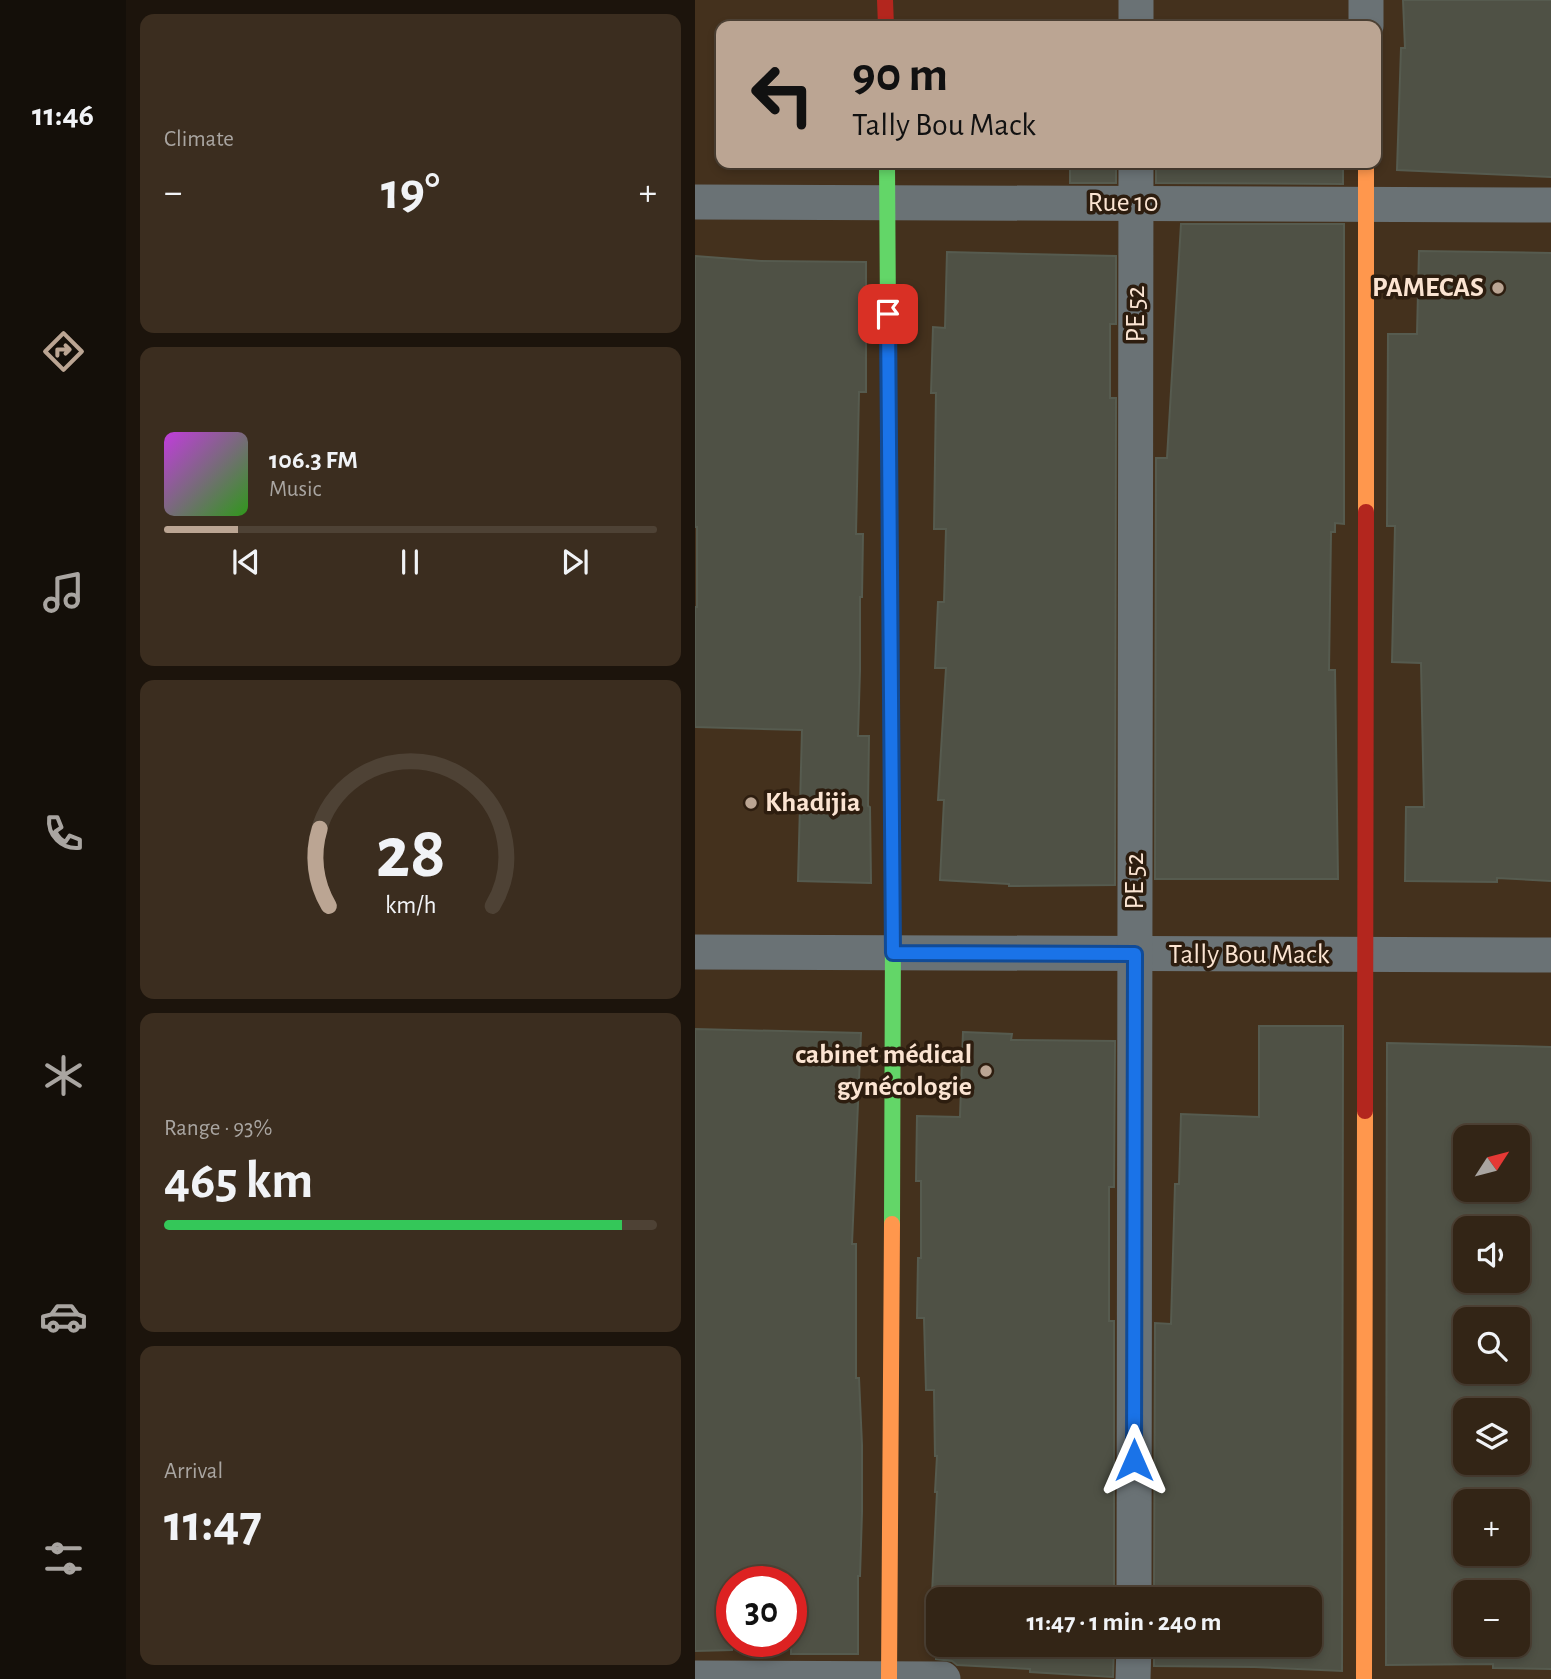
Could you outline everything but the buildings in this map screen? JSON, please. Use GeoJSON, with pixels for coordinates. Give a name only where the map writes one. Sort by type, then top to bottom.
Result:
{"type":"FeatureCollection","features":[{"type":"Feature","properties":{"kind":"street"},"geometry":{"type":"LineString","coordinates":[[885,0],[886,21]]}},
{"type":"Feature","properties":{"kind":"street"},"geometry":{"type":"LineString","coordinates":[[1136,0],[1136,21]]}},
{"type":"Feature","properties":{"kind":"street"},"geometry":{"type":"LineString","coordinates":[[1366,0],[1366,21]]}},
{"type":"Feature","properties":{"kind":"street"},"geometry":{"type":"LineString","coordinates":[[887,168],[893,953],[889,1679]]}},
{"type":"Feature","properties":{"kind":"street","name":"PE 52"},"geometry":{"type":"LineString","coordinates":[[1134,1587],[1136,168]]}},
{"type":"Feature","properties":{"kind":"street"},"geometry":{"type":"LineString","coordinates":[[1364,1679],[1366,168]]}},
{"type":"Feature","properties":{"kind":"street","name":"Rue 10"},"geometry":{"type":"LineString","coordinates":[[695,202],[1551,205]]}},
{"type":"Feature","properties":{"kind":"street","name":"Tally Bou Mack"},"geometry":{"type":"LineString","coordinates":[[695,952],[1551,955]]}},
{"type":"Feature","properties":{"kind":"street"},"geometry":{"type":"LineString","coordinates":[[1134,1657],[1134,1679]]}},
{"type":"Feature","properties":{"kind":"street"},"geometry":{"type":"LineString","coordinates":[[695,1678],[943,1679]]}},
{"type":"Feature","properties":{"kind":"traffic: fast"},"geometry":{"type":"LineString","coordinates":[[887,168],[889,474]]}},
{"type":"Feature","properties":{"kind":"traffic: fast"},"geometry":{"type":"LineString","coordinates":[[892,1224],[893,932]]}},
{"type":"Feature","properties":{"kind":"traffic: slow"},"geometry":{"type":"LineString","coordinates":[[1366,168],[1366,512]]}},
{"type":"Feature","properties":{"kind":"traffic: slow"},"geometry":{"type":"LineString","coordinates":[[889,474],[893,932]]}},
{"type":"Feature","properties":{"kind":"traffic: slow"},"geometry":{"type":"LineString","coordinates":[[1364,1679],[1365,1111]]}},
{"type":"Feature","properties":{"kind":"traffic: slow"},"geometry":{"type":"LineString","coordinates":[[889,1679],[892,1224]]}},
{"type":"Feature","properties":{"kind":"traffic: jam"},"geometry":{"type":"LineString","coordinates":[[885,0],[886,21]]}},
{"type":"Feature","properties":{"kind":"traffic: jam"},"geometry":{"type":"LineString","coordinates":[[1365,1111],[1366,512]]}},
{"type":"Feature","properties":{"kind":"place","name":"PAMECAS"},"geometry":{"type":"Point","coordinates":[1498,288]}},
{"type":"Feature","properties":{"kind":"place","name":"Khadijia"},"geometry":{"type":"Point","coordinates":[751,803]}},
{"type":"Feature","properties":{"kind":"place","name":"cabinet médical gynécologie"},"geometry":{"type":"Point","coordinates":[986,1071]}},
{"type":"Feature","properties":{"kind":"route"},"geometry":{"type":"LineString","coordinates":[[888,314],[893,953],[1135,954],[1134,1460]]}}]}
